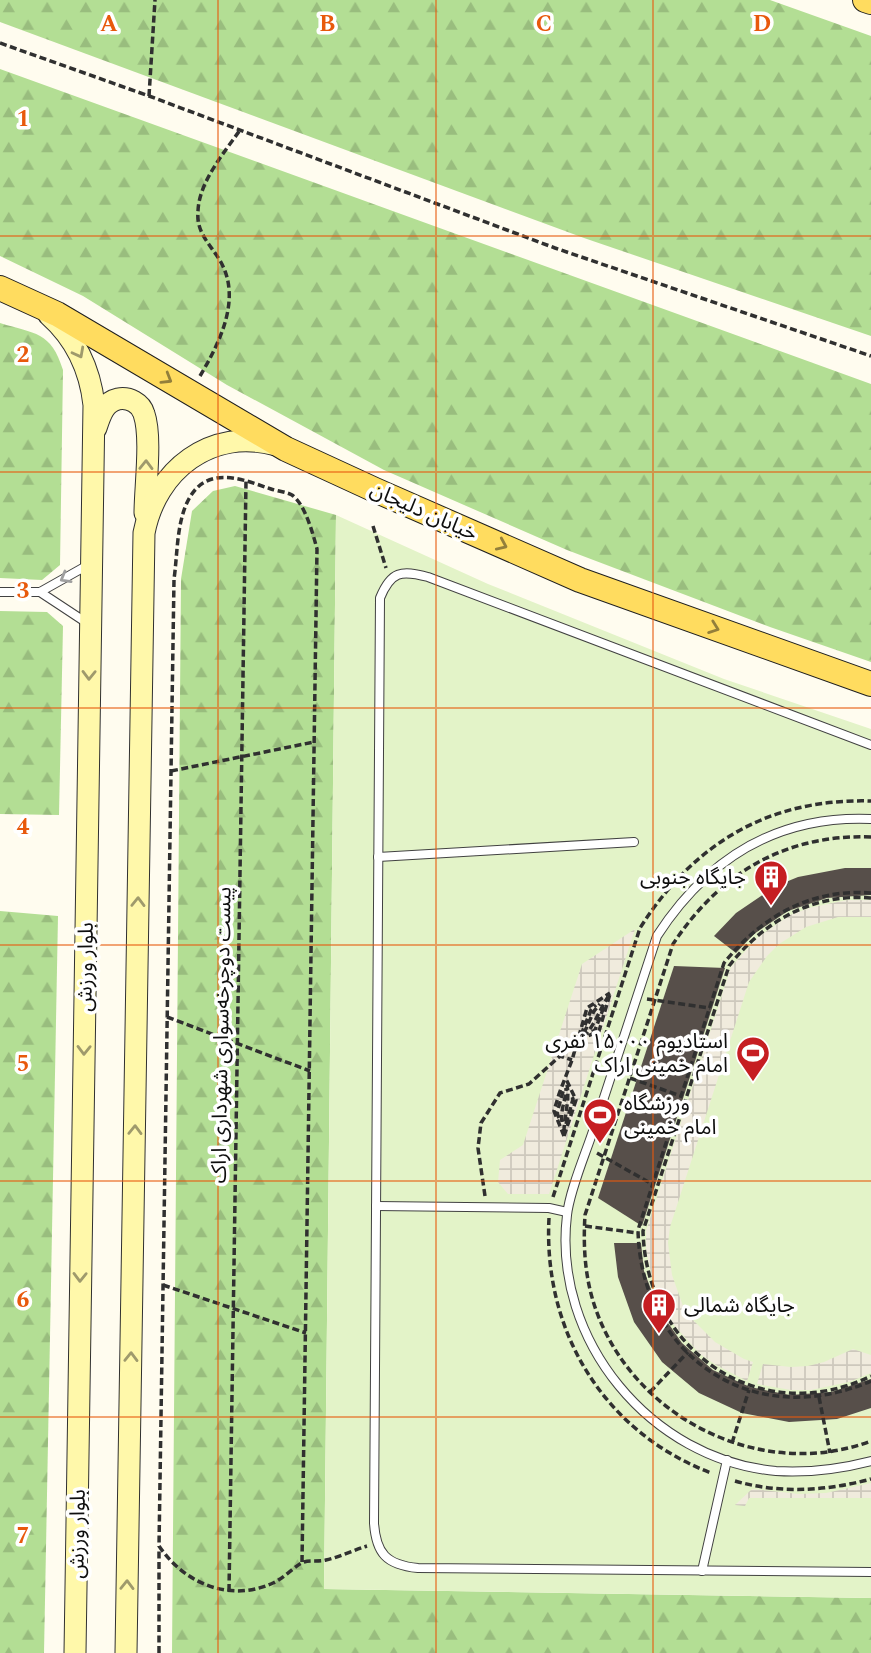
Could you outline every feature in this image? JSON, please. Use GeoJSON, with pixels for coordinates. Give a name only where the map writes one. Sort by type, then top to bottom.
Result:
{"type":"FeatureCollection","features":[{"type":"Feature","properties":{"kind":"main road"},"geometry":{"type":"LineString","coordinates":[[865,0],[871,2]]}},
{"type":"Feature","properties":{"kind":"main road","name":"خیابان دلیجان"},"geometry":{"type":"LineString","coordinates":[[0,288],[57,314],[286,449],[580,580],[871,684]]}},
{"type":"Feature","properties":{"kind":"main road","name":"بلوار ورزش"},"geometry":{"type":"LineString","coordinates":[[33,303],[68,334],[84,362],[92,391],[94,434],[75,1653]]}},
{"type":"Feature","properties":{"kind":"main road"},"geometry":{"type":"LineString","coordinates":[[94,434],[104,408],[115,400],[128,399],[143,411],[146,441],[126,1653]]}},
{"type":"Feature","properties":{"kind":"main road"},"geometry":{"type":"LineString","coordinates":[[144,533],[150,508],[162,486],[186,461],[198,453],[212,447],[242,441],[286,449]]}},
{"type":"Feature","properties":{"kind":"lane"},"geometry":{"type":"LineString","coordinates":[[0,592],[40,592],[91,563]]}},
{"type":"Feature","properties":{"kind":"lane"},"geometry":{"type":"LineString","coordinates":[[871,745],[428,577],[408,572],[399,574],[390,580],[380,598],[376,1543],[387,1559],[401,1566],[871,1572]]}},
{"type":"Feature","properties":{"kind":"lane"},"geometry":{"type":"LineString","coordinates":[[40,592],[90,625]]}},
{"type":"Feature","properties":{"kind":"lane"},"geometry":{"type":"LineString","coordinates":[[871,819],[826,821],[800,826],[763,839],[728,858],[688,893],[671,913],[657,936],[567,1212],[567,1265],[579,1317],[603,1364],[636,1406],[678,1438],[727,1460],[775,1471],[832,1469],[871,1461]]}},
{"type":"Feature","properties":{"kind":"lane"},"geometry":{"type":"LineString","coordinates":[[378,858],[634,842]]}},
{"type":"Feature","properties":{"kind":"lane"},"geometry":{"type":"LineString","coordinates":[[376,1206],[549,1208],[567,1212]]}},
{"type":"Feature","properties":{"kind":"lane"},"geometry":{"type":"LineString","coordinates":[[702,1571],[727,1460]]}},
{"type":"Feature","properties":{"kind":"path"},"geometry":{"type":"LineString","coordinates":[[149,96],[155,0]]}},
{"type":"Feature","properties":{"kind":"path"},"geometry":{"type":"LineString","coordinates":[[0,43],[555,248],[871,356]]}},
{"type":"Feature","properties":{"kind":"path"},"geometry":{"type":"LineString","coordinates":[[189,392],[215,347],[228,316],[230,303],[225,270],[202,237],[198,208],[215,167],[240,130]]}},
{"type":"Feature","properties":{"kind":"path"},"geometry":{"type":"LineString","coordinates":[[159,1546],[188,1577],[229,1591],[269,1585],[293,1572],[302,1562],[317,549],[308,519],[293,496],[233,477],[211,479],[197,488],[188,500],[182,518],[174,579],[159,1546],[159,1653]]}},
{"type":"Feature","properties":{"kind":"path","name":"پیست دوچرخه‌سواری شهرداری اراک"},"geometry":{"type":"LineString","coordinates":[[229,1591],[246,481]]}},
{"type":"Feature","properties":{"kind":"path"},"geometry":{"type":"LineString","coordinates":[[373,526],[390,580]]}},
{"type":"Feature","properties":{"kind":"path"},"geometry":{"type":"LineString","coordinates":[[171,771],[314,742]]}},
{"type":"Feature","properties":{"kind":"path"},"geometry":{"type":"LineString","coordinates":[[871,801],[824,802],[768,817],[726,838],[695,860],[663,895],[640,928],[549,1208],[549,1268],[562,1323],[587,1374],[624,1419],[669,1454],[723,1478],[799,1490],[836,1487],[871,1479]]}},
{"type":"Feature","properties":{"kind":"path"},"geometry":{"type":"LineString","coordinates":[[871,837],[805,843],[760,861],[729,881],[702,905],[673,944],[585,1215],[585,1263],[597,1311],[618,1355],[649,1392],[688,1422],[732,1443],[776,1452],[829,1451],[871,1441]]}},
{"type":"Feature","properties":{"kind":"path"},"geometry":{"type":"LineString","coordinates":[[871,895],[826,895],[806,901],[769,919],[745,939],[724,963],[638,1233],[638,1251],[648,1292],[667,1329],[688,1352],[712,1372],[749,1390],[790,1398],[852,1390],[871,1381]]}},
{"type":"Feature","properties":{"kind":"path"},"geometry":{"type":"LineString","coordinates":[[871,895],[827,900],[789,913],[756,936],[729,966],[643,1231],[644,1251],[653,1290],[671,1326],[698,1356],[723,1373],[771,1390],[811,1392],[840,1387],[871,1376]]}},
{"type":"Feature","properties":{"kind":"path"},"geometry":{"type":"LineString","coordinates":[[610,993],[710,1008]]}},
{"type":"Feature","properties":{"kind":"path"},"geometry":{"type":"LineString","coordinates":[[579,1040],[595,1030],[610,993]]}},
{"type":"Feature","properties":{"kind":"path"},"geometry":{"type":"LineString","coordinates":[[564,1136],[554,1111],[579,1040],[587,1008],[610,993]]}},
{"type":"Feature","properties":{"kind":"path"},"geometry":{"type":"LineString","coordinates":[[167,1017],[310,1070]]}},
{"type":"Feature","properties":{"kind":"path"},"geometry":{"type":"LineString","coordinates":[[487,1208],[478,1148],[481,1123],[500,1093],[529,1084],[560,1056],[572,1060]]}},
{"type":"Feature","properties":{"kind":"path"},"geometry":{"type":"LineString","coordinates":[[595,1066],[681,1096]]}},
{"type":"Feature","properties":{"kind":"path"},"geometry":{"type":"LineString","coordinates":[[564,1136],[564,1115],[570,1098],[566,1079]]}},
{"type":"Feature","properties":{"kind":"path"},"geometry":{"type":"LineString","coordinates":[[564,1136],[652,1184]]}},
{"type":"Feature","properties":{"kind":"path"},"geometry":{"type":"LineString","coordinates":[[585,1226],[638,1233]]}},
{"type":"Feature","properties":{"kind":"path"},"geometry":{"type":"LineString","coordinates":[[163,1285],[306,1333]]}},
{"type":"Feature","properties":{"kind":"path"},"geometry":{"type":"LineString","coordinates":[[624,1419],[688,1352]]}},
{"type":"Feature","properties":{"kind":"path"},"geometry":{"type":"LineString","coordinates":[[727,1460],[751,1385]]}},
{"type":"Feature","properties":{"kind":"path"},"geometry":{"type":"LineString","coordinates":[[819,1396],[836,1487]]}},
{"type":"Feature","properties":{"kind":"path"},"geometry":{"type":"LineString","coordinates":[[302,1562],[324,1561],[376,1543]]}},
{"type":"Feature","properties":{"kind":"green space"},"geometry":{"type":"Polygon","coordinates":[[[0,0],[770,0],[871,36],[871,336],[584,238],[0,22],[0,0]]]}},
{"type":"Feature","properties":{"kind":"green space"},"geometry":{"type":"Polygon","coordinates":[[[0,69],[871,384],[871,662],[567,550],[384,470],[227,385],[83,296],[0,256],[0,69]]]}},
{"type":"Feature","properties":{"kind":"green space"},"geometry":{"type":"Polygon","coordinates":[[[0,323],[32,332],[47,341],[63,370],[60,565],[42,580],[0,578],[0,323]]]}},
{"type":"Feature","properties":{"kind":"green space"},"geometry":{"type":"Polygon","coordinates":[[[235,486],[336,515],[324,1589],[871,1598],[871,1653],[172,1653],[181,579],[192,511],[213,491],[235,486]]]}},
{"type":"Feature","properties":{"kind":"green space","name":"ورزشگاه امام خمینی"},"geometry":{"type":"Polygon","coordinates":[[[336,515],[488,584],[724,679],[871,729],[871,1598],[324,1589],[336,515]]]}},
{"type":"Feature","properties":{"kind":"green space"},"geometry":{"type":"Polygon","coordinates":[[[0,611],[47,612],[63,626],[59,815],[0,814],[0,611]]]}},
{"type":"Feature","properties":{"kind":"green space"},"geometry":{"type":"Polygon","coordinates":[[[0,911],[58,916],[44,1653],[0,1653],[0,911]]]}},
{"type":"Feature","properties":{"kind":"shaded area"},"geometry":{"type":"Polygon","coordinates":[[[847,900],[871,900],[871,917],[838,917],[806,927],[779,944],[749,982],[670,1227],[668,1243],[672,1275],[683,1306],[715,1342],[753,1362],[747,1381],[700,1354],[673,1324],[655,1289],[646,1251],[646,1231],[731,967],[758,937],[790,915],[847,900]]]}},
{"type":"Feature","properties":{"kind":"shaded area"},"geometry":{"type":"Polygon","coordinates":[[[635,929],[549,1194],[508,1194],[498,1182],[500,1160],[523,1145],[582,964],[635,929]]]}},
{"type":"Feature","properties":{"kind":"shaded area"},"geometry":{"type":"Polygon","coordinates":[[[853,1349],[871,1355],[871,1373],[849,1382],[811,1390],[791,1390],[757,1384],[763,1364],[808,1366],[853,1349]]]}},
{"type":"Feature","properties":{"kind":"shaded area"},"geometry":{"type":"Polygon","coordinates":[[[871,1483],[871,1498],[749,1498],[745,1506],[735,1505],[752,1489],[799,1494],[826,1493],[871,1483]]]}},
{"type":"Feature","properties":{"kind":"building","name":"جایگاه جنوبی"},"geometry":{"type":"Polygon","coordinates":[[[845,868],[871,868],[871,895],[827,898],[788,911],[754,934],[736,953],[714,936],[736,913],[776,886],[798,877],[845,868]]]}},
{"type":"Feature","properties":{"kind":"building"},"geometry":{"type":"Polygon","coordinates":[[[674,966],[725,968],[642,1226],[598,1198],[674,966]]]}},
{"type":"Feature","properties":{"kind":"building","name":"جایگاه شمالی"},"geometry":{"type":"Polygon","coordinates":[[[614,1243],[641,1243],[644,1271],[659,1310],[682,1343],[713,1370],[750,1387],[790,1395],[831,1392],[871,1379],[871,1408],[837,1419],[789,1422],[742,1413],[699,1393],[662,1362],[634,1322],[618,1277],[614,1243]]]}},
{"type":"Feature","properties":{"kind":"place","name":"جایگاه جنوبی"},"geometry":{"type":"Point","coordinates":[771,907]}},
{"type":"Feature","properties":{"kind":"place","name":"استادیوم ۱۵۰۰۰ نفری امام خمینی اراک"},"geometry":{"type":"Point","coordinates":[753,1083]}},
{"type":"Feature","properties":{"kind":"place","name":"ورزشگاه امام خمینی"},"geometry":{"type":"Point","coordinates":[600,1145]}},
{"type":"Feature","properties":{"kind":"place","name":"جایگاه شمالی"},"geometry":{"type":"Point","coordinates":[659,1335]}}]}
